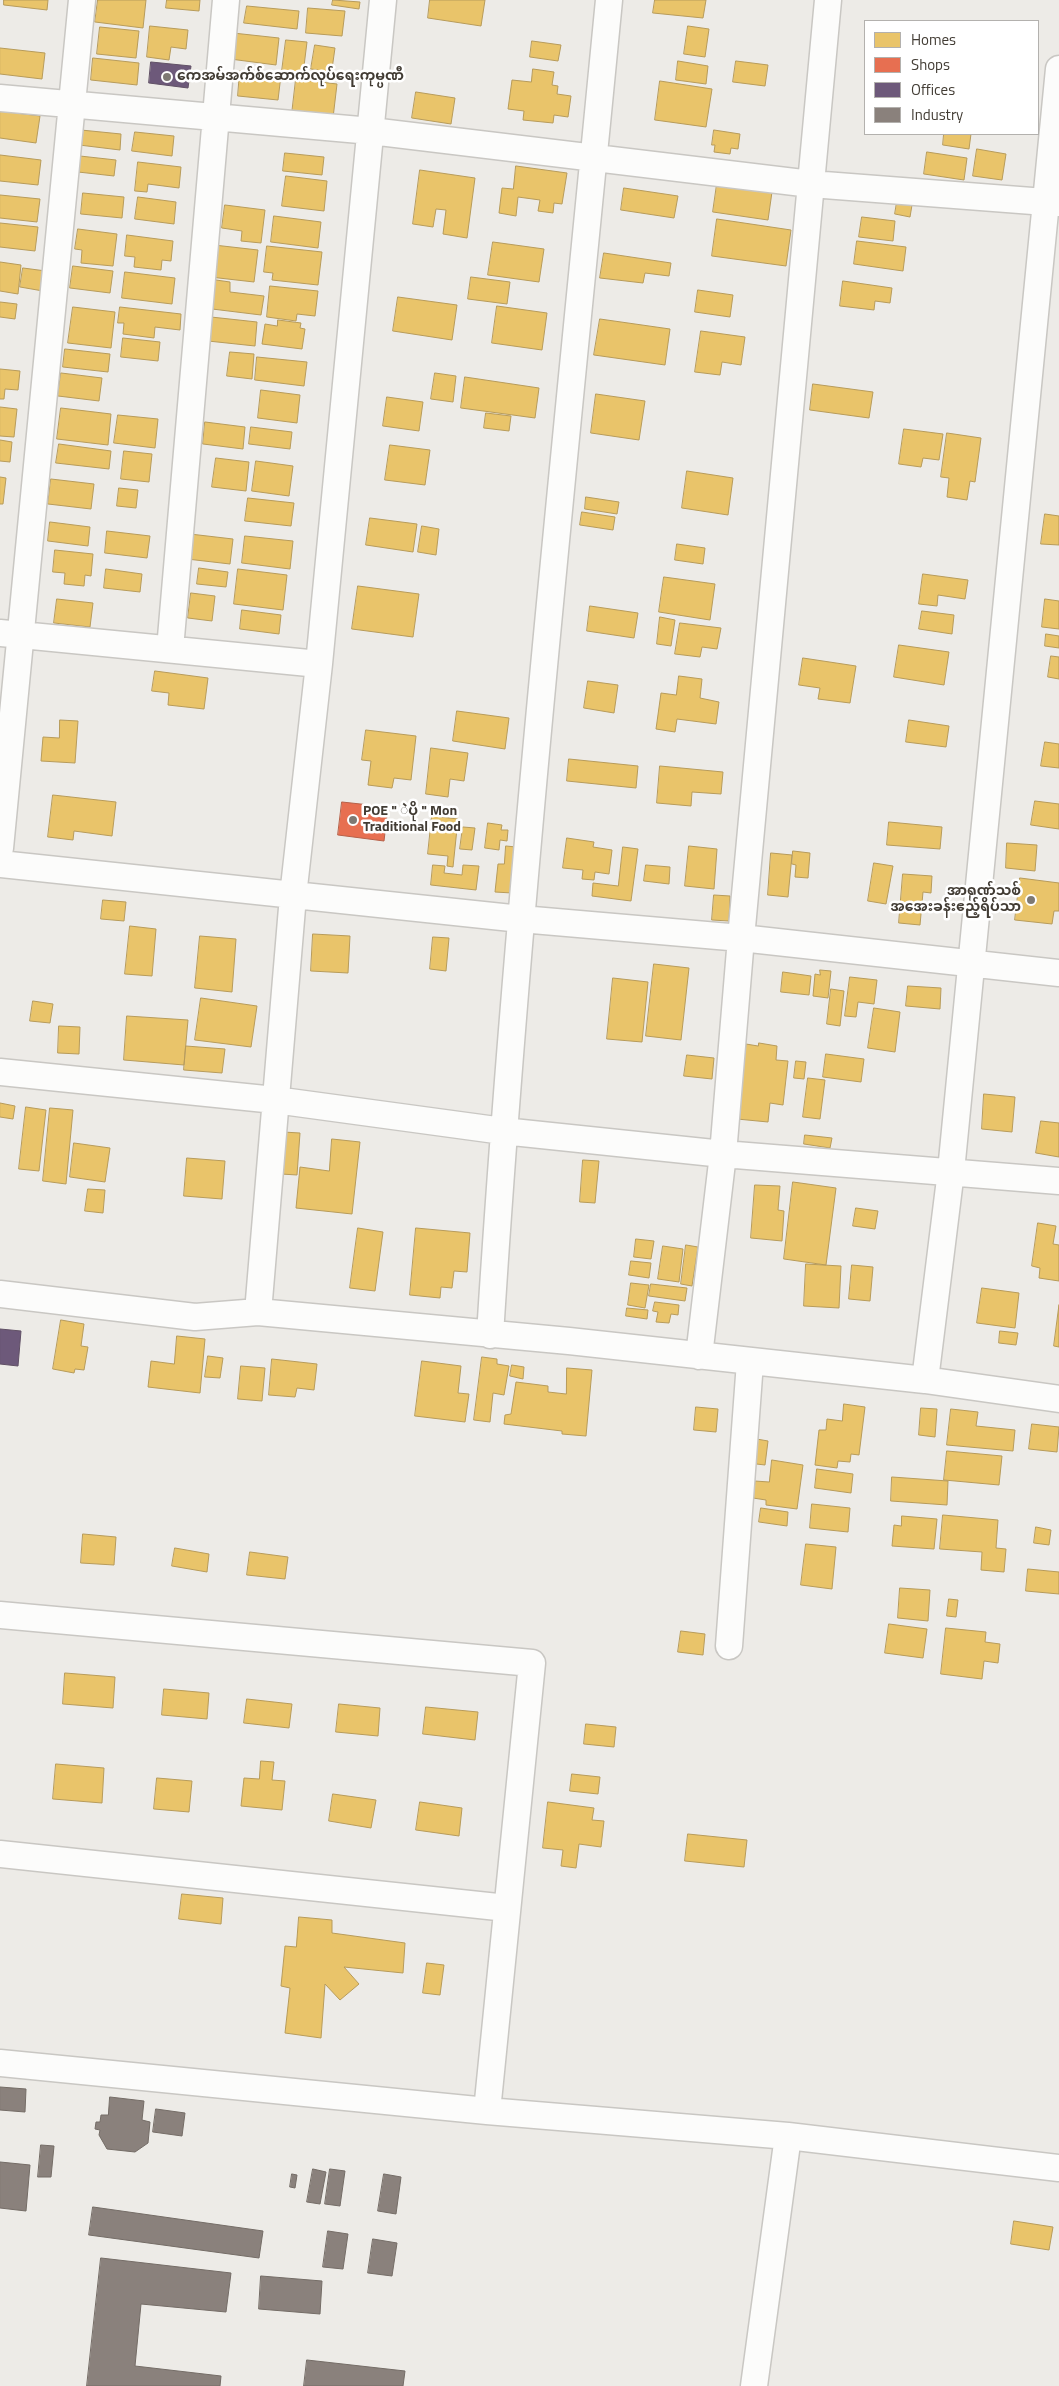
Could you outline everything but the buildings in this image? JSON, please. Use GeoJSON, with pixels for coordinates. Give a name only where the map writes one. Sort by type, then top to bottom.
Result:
{"type":"FeatureCollection","features":[{"type":"Feature","properties":{"kind":"street"},"geometry":{"type":"LineString","coordinates":[[0,848],[11,634],[74,104],[82,0]]}},
{"type":"Feature","properties":{"kind":"street"},"geometry":{"type":"LineString","coordinates":[[170,649],[226,0]]}},
{"type":"Feature","properties":{"kind":"street"},"geometry":{"type":"LineString","coordinates":[[258,1312],[293,896],[319,664],[383,0]]}},
{"type":"Feature","properties":{"kind":"street"},"geometry":{"type":"LineString","coordinates":[[490,1335],[502,1130],[610,0]]}},
{"type":"Feature","properties":{"kind":"street"},"geometry":{"type":"LineString","coordinates":[[699,1356],[723,1154],[741,938],[828,0]]}},
{"type":"Feature","properties":{"kind":"street"},"geometry":{"type":"LineString","coordinates":[[925,1380],[950,1171],[1053,202],[1059,69]]}},
{"type":"Feature","properties":{"kind":"street"},"geometry":{"type":"LineString","coordinates":[[0,98],[371,131],[810,184],[1053,202]]}},
{"type":"Feature","properties":{"kind":"street"},"geometry":{"type":"LineString","coordinates":[[11,634],[319,664]]}},
{"type":"Feature","properties":{"kind":"street"},"geometry":{"type":"LineString","coordinates":[[0,864],[521,920],[741,938],[1059,973]]}},
{"type":"Feature","properties":{"kind":"street"},"geometry":{"type":"LineString","coordinates":[[0,1072],[275,1100],[502,1130],[723,1154],[1059,1180]]}},
{"type":"Feature","properties":{"kind":"street"},"geometry":{"type":"LineString","coordinates":[[0,1294],[194,1316],[258,1312],[490,1335],[925,1380],[1059,1399]]}},
{"type":"Feature","properties":{"kind":"street"},"geometry":{"type":"LineString","coordinates":[[728,1646],[750,1362]]}},
{"type":"Feature","properties":{"kind":"street"},"geometry":{"type":"LineString","coordinates":[[0,1615],[532,1663],[487,2111]]}},
{"type":"Feature","properties":{"kind":"street"},"geometry":{"type":"LineString","coordinates":[[0,1854],[507,1908]]}},
{"type":"Feature","properties":{"kind":"street"},"geometry":{"type":"LineString","coordinates":[[0,2063],[487,2111],[788,2136],[1059,2168]]}},
{"type":"Feature","properties":{"kind":"street"},"geometry":{"type":"LineString","coordinates":[[754,2386],[788,2136]]}},
{"type":"Feature","properties":{"kind":"place","name":"ကေအမ်အက်စ်ဆောက်လုပ်ရေးကုမ္ပဏီ"},"geometry":{"type":"Point","coordinates":[167,77]}},
{"type":"Feature","properties":{"kind":"place","name":"POE \" ဲပို \" Mon Traditional Food"},"geometry":{"type":"Point","coordinates":[353,820]}},
{"type":"Feature","properties":{"kind":"place","name":"အာရုဏ်သစ် အအေးခန်းဧည့်ရိပ်သာ"},"geometry":{"type":"Point","coordinates":[1031,900]}}]}
